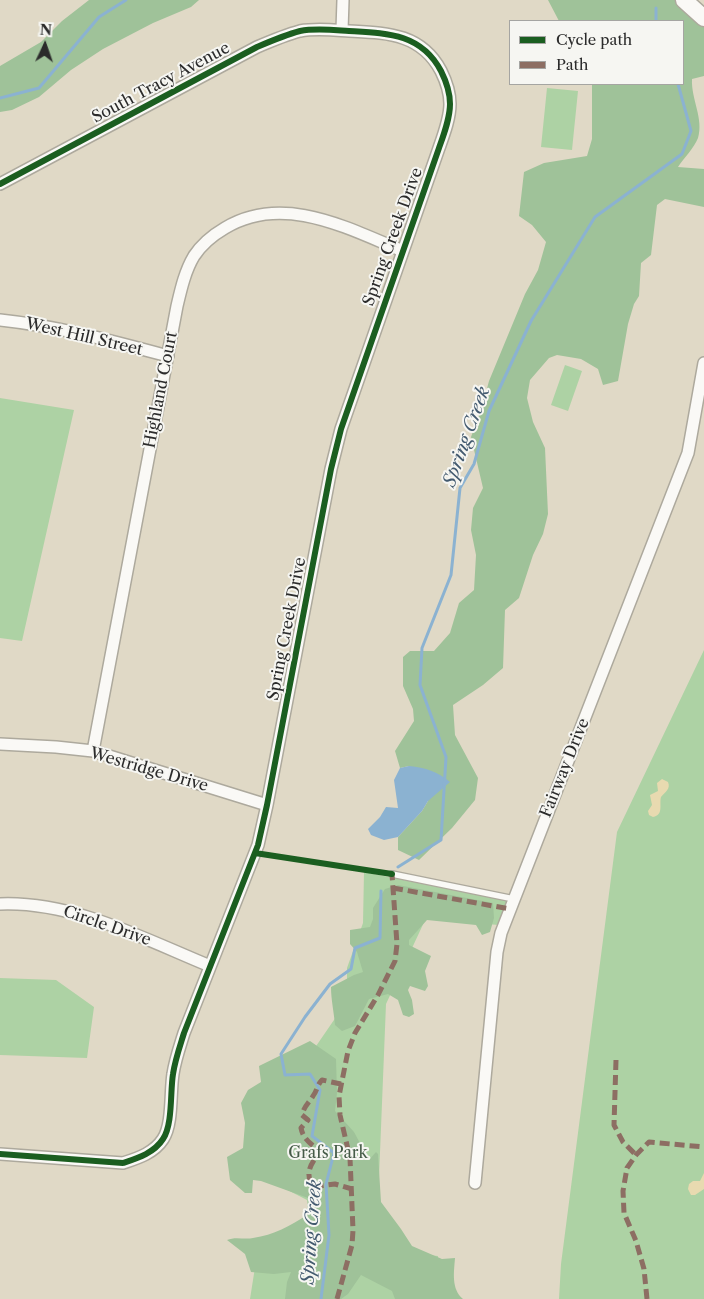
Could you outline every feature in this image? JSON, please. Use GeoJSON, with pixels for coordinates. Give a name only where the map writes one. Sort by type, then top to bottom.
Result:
{"type":"FeatureCollection","features":[{"type":"Feature","properties":{"kind":"main road"},"geometry":{"type":"LineString","coordinates":[[684,0],[704,18]]}},
{"type":"Feature","properties":{"kind":"street"},"geometry":{"type":"LineString","coordinates":[[342,30],[343,0]]}},
{"type":"Feature","properties":{"kind":"street","name":"South Tracy Avenue"},"geometry":{"type":"LineString","coordinates":[[0,184],[271,41],[312,29],[342,30]]}},
{"type":"Feature","properties":{"kind":"street","name":"Spring Creek Drive"},"geometry":{"type":"LineString","coordinates":[[0,1154],[123,1162],[138,1159],[150,1152],[163,1139],[168,1125],[175,1064],[184,1033],[258,845],[331,469],[341,429],[440,148],[450,104],[448,90],[438,64],[417,44],[408,39],[384,32],[342,30]]}},
{"type":"Feature","properties":{"kind":"street","name":"Highland Court"},"geometry":{"type":"LineString","coordinates":[[93,752],[177,306],[190,264],[202,245],[219,231],[257,214],[269,212],[302,214],[343,226],[403,251]]}},
{"type":"Feature","properties":{"kind":"street","name":"West Hill Street"},"geometry":{"type":"LineString","coordinates":[[0,320],[81,333],[168,356]]}},
{"type":"Feature","properties":{"kind":"street","name":"Fairway Drive"},"geometry":{"type":"LineString","coordinates":[[475,1183],[497,952],[501,933],[688,453],[704,363]]}},
{"type":"Feature","properties":{"kind":"street","name":"Westridge Drive"},"geometry":{"type":"LineString","coordinates":[[0,744],[56,747],[93,752],[267,805]]}},
{"type":"Feature","properties":{"kind":"street","name":"Circle Drive"},"geometry":{"type":"LineString","coordinates":[[0,904],[39,906],[67,911],[116,927],[210,966]]}},
{"type":"Feature","properties":{"kind":"lane"},"geometry":{"type":"LineString","coordinates":[[392,874],[514,899]]}},
{"type":"Feature","properties":{"kind":"green space"},"geometry":{"type":"Polygon","coordinates":[[[89,0],[199,0],[191,7],[153,23],[103,49],[71,70],[39,97],[12,110],[0,112],[0,66],[41,42],[62,21],[89,0]]]}},
{"type":"Feature","properties":{"kind":"green space"},"geometry":{"type":"Polygon","coordinates":[[[548,0],[676,0],[704,26],[704,76],[692,79],[699,124],[698,138],[678,167],[704,169],[704,207],[665,199],[657,205],[651,255],[641,263],[639,296],[634,304],[628,324],[618,381],[603,385],[598,369],[581,359],[557,355],[549,358],[530,380],[527,398],[533,422],[545,448],[548,514],[543,534],[533,555],[519,598],[505,610],[503,668],[483,685],[453,705],[455,735],[478,778],[475,800],[452,828],[419,860],[398,850],[398,837],[422,811],[428,801],[409,766],[400,768],[395,751],[414,721],[413,709],[403,686],[403,657],[410,651],[434,651],[450,633],[459,603],[474,590],[476,555],[471,530],[473,508],[483,488],[471,437],[489,381],[525,294],[538,270],[546,242],[532,225],[519,216],[524,172],[544,163],[587,156],[592,139],[592,85],[684,85],[684,20],[558,20],[548,0]]]}},
{"type":"Feature","properties":{"kind":"green space"},"geometry":{"type":"Polygon","coordinates":[[[547,88],[578,91],[572,150],[541,147],[547,88]]]}},
{"type":"Feature","properties":{"kind":"green space"},"geometry":{"type":"Polygon","coordinates":[[[565,365],[582,371],[568,411],[551,405],[565,365]]]}},
{"type":"Feature","properties":{"kind":"green space"},"geometry":{"type":"Polygon","coordinates":[[[0,398],[74,410],[22,641],[0,638],[0,398]]]}},
{"type":"Feature","properties":{"kind":"green space"},"geometry":{"type":"Polygon","coordinates":[[[704,650],[704,1299],[559,1299],[561,1264],[617,832],[704,650]]]}},
{"type":"Feature","properties":{"kind":"green space","name":"Grafs Park"},"geometry":{"type":"Polygon","coordinates":[[[364,872],[508,901],[498,925],[426,918],[386,1004],[378,1202],[405,1253],[438,1256],[435,1299],[250,1299],[259,1242],[287,1231],[310,1215],[307,1200],[264,1178],[312,1052],[347,1001],[347,968],[363,923],[364,872]]]}},
{"type":"Feature","properties":{"kind":"green space"},"geometry":{"type":"Polygon","coordinates":[[[398,885],[493,903],[494,918],[490,932],[482,935],[476,925],[427,920],[409,940],[409,945],[431,956],[425,971],[428,986],[425,991],[410,986],[408,990],[414,1014],[409,1017],[403,1015],[398,1000],[388,994],[369,999],[355,1026],[342,1031],[335,1025],[331,987],[363,972],[357,952],[350,944],[350,930],[370,927],[373,919],[373,908],[385,889],[398,885]]]}},
{"type":"Feature","properties":{"kind":"green space"},"geometry":{"type":"Polygon","coordinates":[[[0,978],[56,980],[94,1007],[87,1058],[0,1055],[0,978]]]}},
{"type":"Feature","properties":{"kind":"green space"},"geometry":{"type":"Polygon","coordinates":[[[310,1041],[336,1059],[337,1093],[335,1111],[354,1132],[369,1160],[376,1152],[378,1154],[381,1202],[412,1246],[442,1259],[455,1258],[455,1285],[463,1299],[395,1299],[392,1291],[361,1275],[348,1294],[341,1299],[285,1299],[287,1282],[291,1272],[274,1274],[251,1272],[245,1254],[227,1240],[268,1235],[307,1215],[308,1198],[261,1181],[253,1180],[252,1193],[245,1193],[230,1180],[227,1157],[243,1148],[245,1123],[241,1103],[248,1090],[261,1082],[259,1066],[310,1041]]]}},
{"type":"Feature","properties":{"kind":"sand"},"geometry":{"type":"Polygon","coordinates":[[[662,779],[668,782],[669,787],[661,797],[659,814],[653,817],[649,815],[648,811],[652,805],[650,795],[658,791],[657,783],[662,779]]]}},
{"type":"Feature","properties":{"kind":"sand"},"geometry":{"type":"Polygon","coordinates":[[[704,1173],[704,1189],[695,1195],[691,1195],[688,1189],[689,1184],[693,1181],[700,1181],[704,1173]]]}},
{"type":"Feature","properties":{"kind":"water"},"geometry":{"type":"Polygon","coordinates":[[[409,766],[431,771],[450,782],[428,801],[422,811],[398,837],[384,840],[371,835],[368,829],[380,817],[386,807],[398,808],[394,780],[400,768],[409,766]]]}},
{"type":"Feature","properties":{"kind":"waterway"},"geometry":{"type":"LineString","coordinates":[[0,98],[39,88],[99,17],[126,0]]}},
{"type":"Feature","properties":{"kind":"waterway","name":"Spring Creek"},"geometry":{"type":"LineString","coordinates":[[656,8],[656,20]]}},
{"type":"Feature","properties":{"kind":"waterway","name":"Spring Creek"},"geometry":{"type":"LineString","coordinates":[[398,867],[441,840],[446,757],[420,685],[422,648],[451,575],[460,488],[474,464],[489,411],[531,321],[595,217],[682,154],[691,131],[678,85]]}},
{"type":"Feature","properties":{"kind":"waterway","name":"Spring Creek"},"geometry":{"type":"LineString","coordinates":[[321,1299],[329,1235],[326,1184],[334,1153],[312,1136],[320,1090],[310,1074],[285,1075],[281,1054],[305,1017],[330,984],[351,969],[355,948],[380,938],[381,891]]}},
{"type":"Feature","properties":{"kind":"marked path"},"geometry":{"type":"LineString","coordinates":[[337,1299],[352,1245],[353,1230],[350,1158],[340,1115],[339,1096],[348,1051],[355,1033],[378,995],[395,961],[397,944],[392,874]]}},
{"type":"Feature","properties":{"kind":"marked path"},"geometry":{"type":"LineString","coordinates":[[393,888],[510,909]]}},
{"type":"Feature","properties":{"kind":"marked path"},"geometry":{"type":"LineString","coordinates":[[616,1060],[614,1125],[623,1142],[636,1155]]}},
{"type":"Feature","properties":{"kind":"marked path"},"geometry":{"type":"LineString","coordinates":[[341,1084],[322,1080],[304,1109],[302,1115],[308,1120],[301,1128],[306,1138],[320,1151],[309,1172],[312,1187],[335,1184],[352,1189]]}},
{"type":"Feature","properties":{"kind":"marked path"},"geometry":{"type":"LineString","coordinates":[[647,1299],[644,1269],[636,1241],[624,1213],[623,1191],[627,1168],[636,1155],[649,1142],[704,1147]]}},
{"type":"Feature","properties":{"kind":"cycle path"},"geometry":{"type":"LineString","coordinates":[[0,184],[257,47],[300,31],[318,29],[376,33],[413,42],[433,58],[446,83],[450,100],[445,132],[341,429],[331,469],[258,845],[184,1033],[174,1069],[170,1117],[166,1133],[155,1148],[140,1157],[123,1163],[0,1154]]}},
{"type":"Feature","properties":{"kind":"cycle path"},"geometry":{"type":"LineString","coordinates":[[255,853],[392,874]]}}]}
